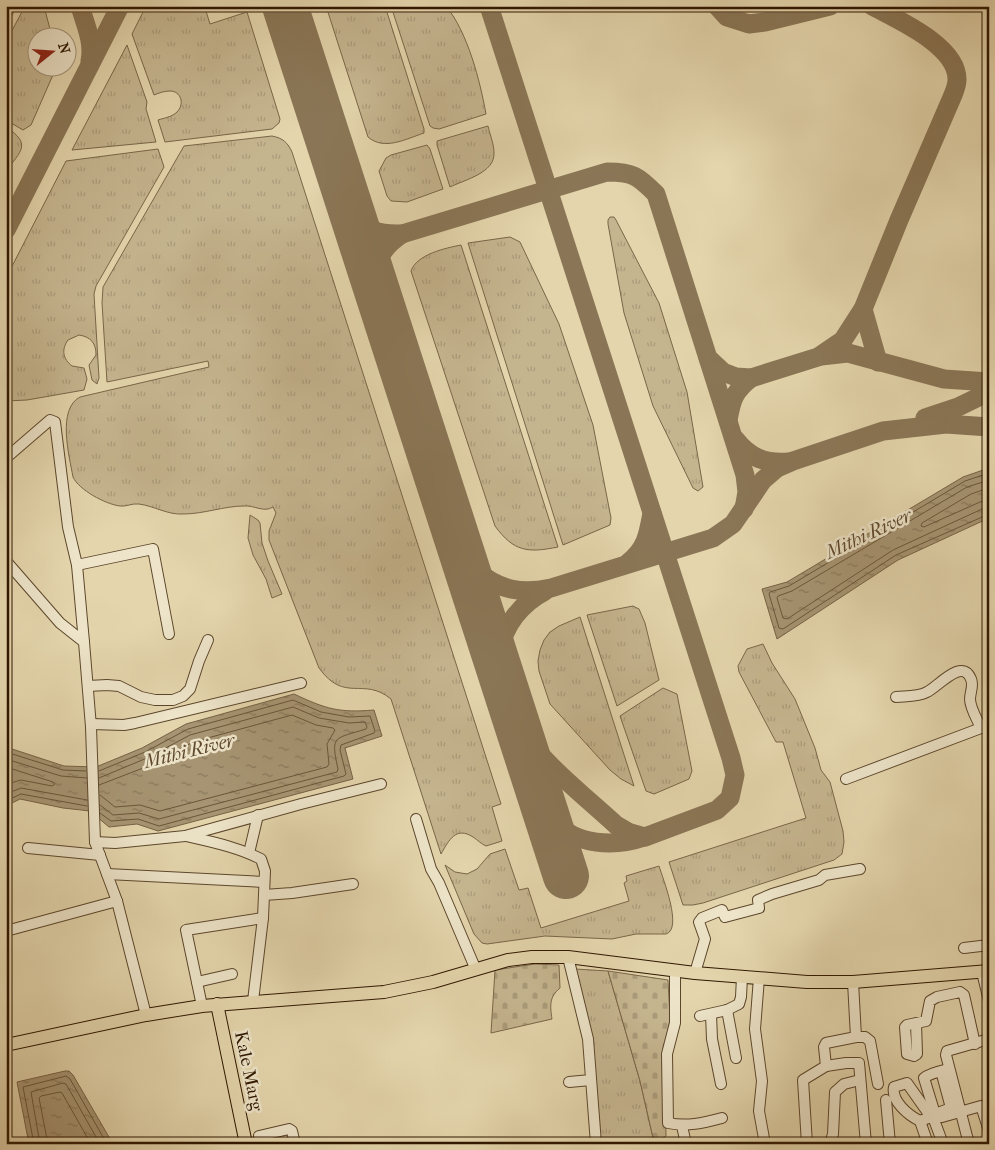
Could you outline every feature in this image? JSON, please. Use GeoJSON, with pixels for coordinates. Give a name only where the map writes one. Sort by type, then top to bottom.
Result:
{"type":"FeatureCollection","features":[{"type":"Feature","properties":{"kind":"main road"},"geometry":{"type":"LineString","coordinates":[[6,1045],[146,1015],[202,1006],[384,992],[433,982],[508,960],[532,957],[568,956],[675,971],[807,982],[854,982],[985,972]]}},
{"type":"Feature","properties":{"kind":"main road","name":"Kale Marg"},"geometry":{"type":"LineString","coordinates":[[217,1004],[246,1144]]}},
{"type":"Feature","properties":{"kind":"street"},"geometry":{"type":"LineString","coordinates":[[6,458],[50,420],[55,422],[68,527],[77,565],[91,725],[95,842],[117,901],[146,1015]]}},
{"type":"Feature","properties":{"kind":"street"},"geometry":{"type":"LineString","coordinates":[[77,565],[153,549],[170,634]]}},
{"type":"Feature","properties":{"kind":"street"},"geometry":{"type":"LineString","coordinates":[[6,560],[60,623],[84,642]]}},
{"type":"Feature","properties":{"kind":"street"},"geometry":{"type":"LineString","coordinates":[[88,686],[118,686],[141,697],[155,700],[173,700],[183,696],[190,690],[208,640]]}},
{"type":"Feature","properties":{"kind":"street"},"geometry":{"type":"LineString","coordinates":[[846,779],[985,726],[970,702],[972,680],[967,673],[962,671],[953,673],[933,689],[920,695],[896,697]]}},
{"type":"Feature","properties":{"kind":"street"},"geometry":{"type":"LineString","coordinates":[[91,725],[136,723],[301,683]]}},
{"type":"Feature","properties":{"kind":"street"},"geometry":{"type":"LineString","coordinates":[[95,842],[115,843],[185,836],[258,815],[381,784]]}},
{"type":"Feature","properties":{"kind":"street"},"geometry":{"type":"LineString","coordinates":[[249,853],[258,815]]}},
{"type":"Feature","properties":{"kind":"street"},"geometry":{"type":"LineString","coordinates":[[416,819],[431,869],[439,883],[476,970]]}},
{"type":"Feature","properties":{"kind":"street"},"geometry":{"type":"LineString","coordinates":[[185,836],[217,843],[249,853],[261,859],[265,871],[263,918],[254,1001]]}},
{"type":"Feature","properties":{"kind":"street"},"geometry":{"type":"LineString","coordinates":[[28,848],[100,855]]}},
{"type":"Feature","properties":{"kind":"street"},"geometry":{"type":"LineString","coordinates":[[695,973],[704,939],[699,922],[702,918],[722,910],[725,917],[759,908],[758,900],[772,894],[819,880],[825,875],[860,868]]}},
{"type":"Feature","properties":{"kind":"street"},"geometry":{"type":"LineString","coordinates":[[107,874],[264,882]]}},
{"type":"Feature","properties":{"kind":"street"},"geometry":{"type":"LineString","coordinates":[[264,895],[354,884]]}},
{"type":"Feature","properties":{"kind":"street"},"geometry":{"type":"LineString","coordinates":[[6,931],[117,901]]}},
{"type":"Feature","properties":{"kind":"street"},"geometry":{"type":"LineString","coordinates":[[202,1006],[186,930],[263,918]]}},
{"type":"Feature","properties":{"kind":"street"},"geometry":{"type":"LineString","coordinates":[[964,948],[989,945]]}},
{"type":"Feature","properties":{"kind":"street"},"geometry":{"type":"LineString","coordinates":[[568,956],[588,1039],[596,1144]]}},
{"type":"Feature","properties":{"kind":"street"},"geometry":{"type":"LineString","coordinates":[[675,971],[675,1023],[667,1054],[668,1123],[682,1126],[700,1124],[722,1118]]}},
{"type":"Feature","properties":{"kind":"street"},"geometry":{"type":"LineString","coordinates":[[985,972],[989,1001]]}},
{"type":"Feature","properties":{"kind":"street"},"geometry":{"type":"LineString","coordinates":[[197,982],[232,974]]}},
{"type":"Feature","properties":{"kind":"street"},"geometry":{"type":"LineString","coordinates":[[721,1084],[705,1015],[727,1010],[740,1002],[742,977]]}},
{"type":"Feature","properties":{"kind":"street"},"geometry":{"type":"LineString","coordinates":[[759,978],[755,1030],[762,1081],[760,1111],[765,1144]]}},
{"type":"Feature","properties":{"kind":"street"},"geometry":{"type":"LineString","coordinates":[[854,982],[856,1037]]}},
{"type":"Feature","properties":{"kind":"street"},"geometry":{"type":"LineString","coordinates":[[916,1023],[926,1021],[930,1001],[937,997],[960,992],[964,994],[975,1044]]}},
{"type":"Feature","properties":{"kind":"street"},"geometry":{"type":"LineString","coordinates":[[727,1010],[736,1058]]}},
{"type":"Feature","properties":{"kind":"street"},"geometry":{"type":"LineString","coordinates":[[826,1066],[824,1047],[826,1043],[865,1036],[870,1041],[878,1084]]}},
{"type":"Feature","properties":{"kind":"street"},"geometry":{"type":"LineString","coordinates":[[945,1070],[924,1078],[934,1113],[944,1114],[951,1109],[945,1070],[947,1051],[989,1039]]}},
{"type":"Feature","properties":{"kind":"street"},"geometry":{"type":"LineString","coordinates":[[807,1144],[803,1080],[826,1066],[846,1062],[859,1063],[866,1144]]}},
{"type":"Feature","properties":{"kind":"street"},"geometry":{"type":"LineString","coordinates":[[945,1070],[970,1144]]}},
{"type":"Feature","properties":{"kind":"street"},"geometry":{"type":"LineString","coordinates":[[569,1082],[591,1080]]}},
{"type":"Feature","properties":{"kind":"street"},"geometry":{"type":"LineString","coordinates":[[830,1144],[833,1134],[836,1092],[844,1084],[860,1080]]}},
{"type":"Feature","properties":{"kind":"street"},"geometry":{"type":"LineString","coordinates":[[928,1144],[920,1121],[911,1116],[898,1102],[893,1090],[894,1087],[907,1083],[932,1117],[943,1144]]}},
{"type":"Feature","properties":{"kind":"street"},"geometry":{"type":"LineString","coordinates":[[886,1100],[890,1144]]}},
{"type":"Feature","properties":{"kind":"street"},"geometry":{"type":"LineString","coordinates":[[920,1121],[981,1106],[989,1131]]}},
{"type":"Feature","properties":{"kind":"street"},"geometry":{"type":"LineString","coordinates":[[682,1126],[686,1144]]}},
{"type":"Feature","properties":{"kind":"street"},"geometry":{"type":"LineString","coordinates":[[246,1144],[260,1142],[260,1136],[289,1129],[292,1131],[295,1144]]}},
{"type":"Feature","properties":{"kind":"street"},"geometry":{"type":"LineString","coordinates":[[307,1144],[316,1144]]}},
{"type":"Feature","properties":{"kind":"green space"},"geometry":{"type":"Polygon","coordinates":[[[6,6],[17,6],[6,27],[6,6]]]}},
{"type":"Feature","properties":{"kind":"green space"},"geometry":{"type":"Polygon","coordinates":[[[25,6],[44,6],[50,28],[28,28],[28,78],[52,78],[31,125],[23,130],[6,120],[6,42],[25,6]]]}},
{"type":"Feature","properties":{"kind":"green space"},"geometry":{"type":"Polygon","coordinates":[[[146,6],[208,6],[205,8],[210,24],[247,12],[280,119],[279,123],[272,129],[165,142],[158,120],[175,114],[181,105],[181,98],[177,93],[170,91],[154,95],[132,34],[146,6]]]}},
{"type":"Feature","properties":{"kind":"green space"},"geometry":{"type":"Polygon","coordinates":[[[326,6],[385,6],[424,133],[403,141],[388,143],[374,141],[368,137],[326,6]]]}},
{"type":"Feature","properties":{"kind":"green space"},"geometry":{"type":"Polygon","coordinates":[[[391,6],[446,6],[454,17],[467,43],[477,72],[486,114],[439,129],[430,126],[391,6]]]}},
{"type":"Feature","properties":{"kind":"green space"},"geometry":{"type":"Polygon","coordinates":[[[127,45],[147,102],[146,109],[156,142],[72,150],[127,45]]]}},
{"type":"Feature","properties":{"kind":"green space"},"geometry":{"type":"Polygon","coordinates":[[[488,126],[494,153],[490,166],[478,175],[450,187],[437,141],[488,126]]]}},
{"type":"Feature","properties":{"kind":"green space"},"geometry":{"type":"Polygon","coordinates":[[[6,127],[19,138],[21,148],[6,171],[6,127]]]}},
{"type":"Feature","properties":{"kind":"green space"},"geometry":{"type":"Polygon","coordinates":[[[272,136],[285,141],[292,152],[501,804],[492,807],[502,841],[486,846],[473,837],[462,833],[450,840],[441,854],[391,699],[372,690],[346,688],[337,685],[328,679],[319,668],[269,540],[269,531],[276,513],[273,507],[263,509],[236,506],[183,514],[139,504],[120,506],[93,496],[81,487],[73,477],[66,433],[69,411],[73,403],[80,397],[209,367],[208,361],[107,382],[102,303],[103,287],[184,146],[272,136]]]}},
{"type":"Feature","properties":{"kind":"green space"},"geometry":{"type":"Polygon","coordinates":[[[427,145],[443,189],[407,202],[391,201],[387,196],[379,171],[386,158],[427,145]]]}},
{"type":"Feature","properties":{"kind":"green space"},"geometry":{"type":"Polygon","coordinates":[[[158,149],[164,167],[96,286],[94,294],[99,378],[97,384],[92,380],[89,365],[96,355],[95,347],[90,339],[79,335],[68,340],[64,347],[64,354],[72,366],[84,368],[87,379],[84,390],[27,400],[6,401],[6,278],[66,161],[158,149]]]}},
{"type":"Feature","properties":{"kind":"green space"},"geometry":{"type":"Polygon","coordinates":[[[610,217],[614,217],[616,220],[659,303],[687,392],[703,487],[698,491],[693,488],[653,406],[624,313],[608,224],[610,217]]]}},
{"type":"Feature","properties":{"kind":"green space"},"geometry":{"type":"Polygon","coordinates":[[[510,237],[520,242],[559,324],[593,425],[611,518],[610,525],[563,545],[468,243],[510,237]]]}},
{"type":"Feature","properties":{"kind":"green space"},"geometry":{"type":"Polygon","coordinates":[[[461,245],[558,547],[530,550],[515,546],[495,526],[411,271],[419,260],[426,256],[440,250],[461,245]]]}},
{"type":"Feature","properties":{"kind":"green space"},"geometry":{"type":"Polygon","coordinates":[[[250,515],[260,523],[262,543],[282,594],[272,598],[266,579],[253,555],[248,538],[250,515]]]}},
{"type":"Feature","properties":{"kind":"green space"},"geometry":{"type":"Polygon","coordinates":[[[633,606],[639,609],[645,623],[659,680],[617,706],[587,615],[633,606]]]}},
{"type":"Feature","properties":{"kind":"green space"},"geometry":{"type":"Polygon","coordinates":[[[580,617],[634,786],[610,770],[550,704],[539,671],[540,650],[550,632],[580,617]]]}},
{"type":"Feature","properties":{"kind":"green space"},"geometry":{"type":"Polygon","coordinates":[[[763,644],[772,663],[795,699],[815,748],[821,770],[830,782],[843,831],[842,854],[834,860],[703,903],[683,905],[669,862],[806,818],[783,742],[776,742],[739,672],[738,666],[747,649],[763,644]]]}},
{"type":"Feature","properties":{"kind":"green space"},"geometry":{"type":"Polygon","coordinates":[[[663,688],[677,694],[692,771],[689,779],[654,794],[646,791],[620,716],[663,688]]]}},
{"type":"Feature","properties":{"kind":"green space"},"geometry":{"type":"Polygon","coordinates":[[[505,849],[519,890],[528,888],[541,928],[629,901],[624,883],[627,881],[626,876],[659,866],[670,903],[673,923],[671,930],[666,934],[636,934],[612,939],[545,936],[487,944],[482,943],[474,934],[445,865],[455,872],[467,874],[477,869],[490,854],[505,849]]]}},
{"type":"Feature","properties":{"kind":"green space"},"geometry":{"type":"Polygon","coordinates":[[[535,964],[559,965],[560,988],[556,991],[551,1002],[552,1019],[491,1033],[495,970],[535,964]]]}},
{"type":"Feature","properties":{"kind":"green space"},"geometry":{"type":"Polygon","coordinates":[[[575,969],[608,971],[640,1081],[654,1142],[659,1141],[660,1144],[601,1144],[575,969]]]}},
{"type":"Feature","properties":{"kind":"green space"},"geometry":{"type":"Polygon","coordinates":[[[608,971],[668,980],[670,1019],[664,1057],[666,1136],[659,1141],[654,1142],[640,1081],[608,971]]]}},
{"type":"Feature","properties":{"kind":"water"},"geometry":{"type":"Polygon","coordinates":[[[989,468],[989,518],[898,560],[777,639],[762,589],[787,582],[963,477],[989,468]]]}},
{"type":"Feature","properties":{"kind":"water","name":"Mithi River"},"geometry":{"type":"Polygon","coordinates":[[[294,694],[333,709],[351,711],[374,710],[382,736],[345,748],[353,779],[158,831],[137,824],[109,827],[90,811],[63,808],[20,799],[6,806],[6,747],[64,766],[96,767],[142,748],[186,724],[294,694]]]}},
{"type":"Feature","properties":{"kind":"water"},"geometry":{"type":"Polygon","coordinates":[[[69,1071],[73,1075],[113,1144],[29,1144],[17,1082],[69,1071]]]}},
{"type":"Feature","properties":{"kind":"taxiway"},"geometry":{"type":"LineString","coordinates":[[80,6],[90,40],[90,61]]}},
{"type":"Feature","properties":{"kind":"taxiway"},"geometry":{"type":"LineString","coordinates":[[6,230],[120,6]]}},
{"type":"Feature","properties":{"kind":"taxiway"},"geometry":{"type":"LineString","coordinates":[[489,6],[731,758],[735,775],[730,798],[717,810],[645,837],[628,832],[616,825],[563,778],[538,752],[516,724]]}},
{"type":"Feature","properties":{"kind":"taxiway"},"geometry":{"type":"LineString","coordinates":[[717,6],[727,17],[749,24],[765,22],[830,6]]}},
{"type":"Feature","properties":{"kind":"taxiway"},"geometry":{"type":"LineString","coordinates":[[708,358],[723,372],[736,377],[751,378],[818,357],[843,340],[863,309],[953,95],[957,80],[955,68],[948,56],[937,45],[911,27],[872,6]]}},
{"type":"Feature","properties":{"kind":"taxiway"},"geometry":{"type":"LineString","coordinates":[[351,210],[372,230],[402,234],[607,172],[629,174],[639,179],[656,194],[745,475],[747,492],[744,509]]}},
{"type":"Feature","properties":{"kind":"taxiway"},"geometry":{"type":"LineString","coordinates":[[375,285],[381,255],[402,234]]}},
{"type":"Feature","properties":{"kind":"taxiway"},"geometry":{"type":"LineString","coordinates":[[863,309],[878,362]]}},
{"type":"Feature","properties":{"kind":"taxiway"},"geometry":{"type":"LineString","coordinates":[[821,356],[848,353],[944,379],[989,382]]}},
{"type":"Feature","properties":{"kind":"taxiway"},"geometry":{"type":"LineString","coordinates":[[728,420],[735,396],[751,378]]}},
{"type":"Feature","properties":{"kind":"taxiway"},"geometry":{"type":"LineString","coordinates":[[925,418],[958,407],[989,392]]}},
{"type":"Feature","properties":{"kind":"taxiway"},"geometry":{"type":"LineString","coordinates":[[459,546],[474,569],[494,583],[521,591],[551,588],[713,538],[733,524],[763,480],[777,468],[793,461],[883,431],[946,424],[989,427]]}},
{"type":"Feature","properties":{"kind":"taxiway"},"geometry":{"type":"LineString","coordinates":[[735,439],[746,451],[765,461],[789,462]]}},
{"type":"Feature","properties":{"kind":"taxiway"},"geometry":{"type":"LineString","coordinates":[[628,563],[639,552],[645,541],[652,513]]}},
{"type":"Feature","properties":{"kind":"taxiway"},"geometry":{"type":"LineString","coordinates":[[501,676],[500,652],[509,624],[521,608],[545,591]]}},
{"type":"Feature","properties":{"kind":"taxiway"},"geometry":{"type":"LineString","coordinates":[[542,805],[554,821],[563,829],[584,840],[609,843],[644,837]]}},
{"type":"Feature","properties":{"kind":"runway"},"geometry":{"type":"LineString","coordinates":[[285,6],[566,876]]}}]}
